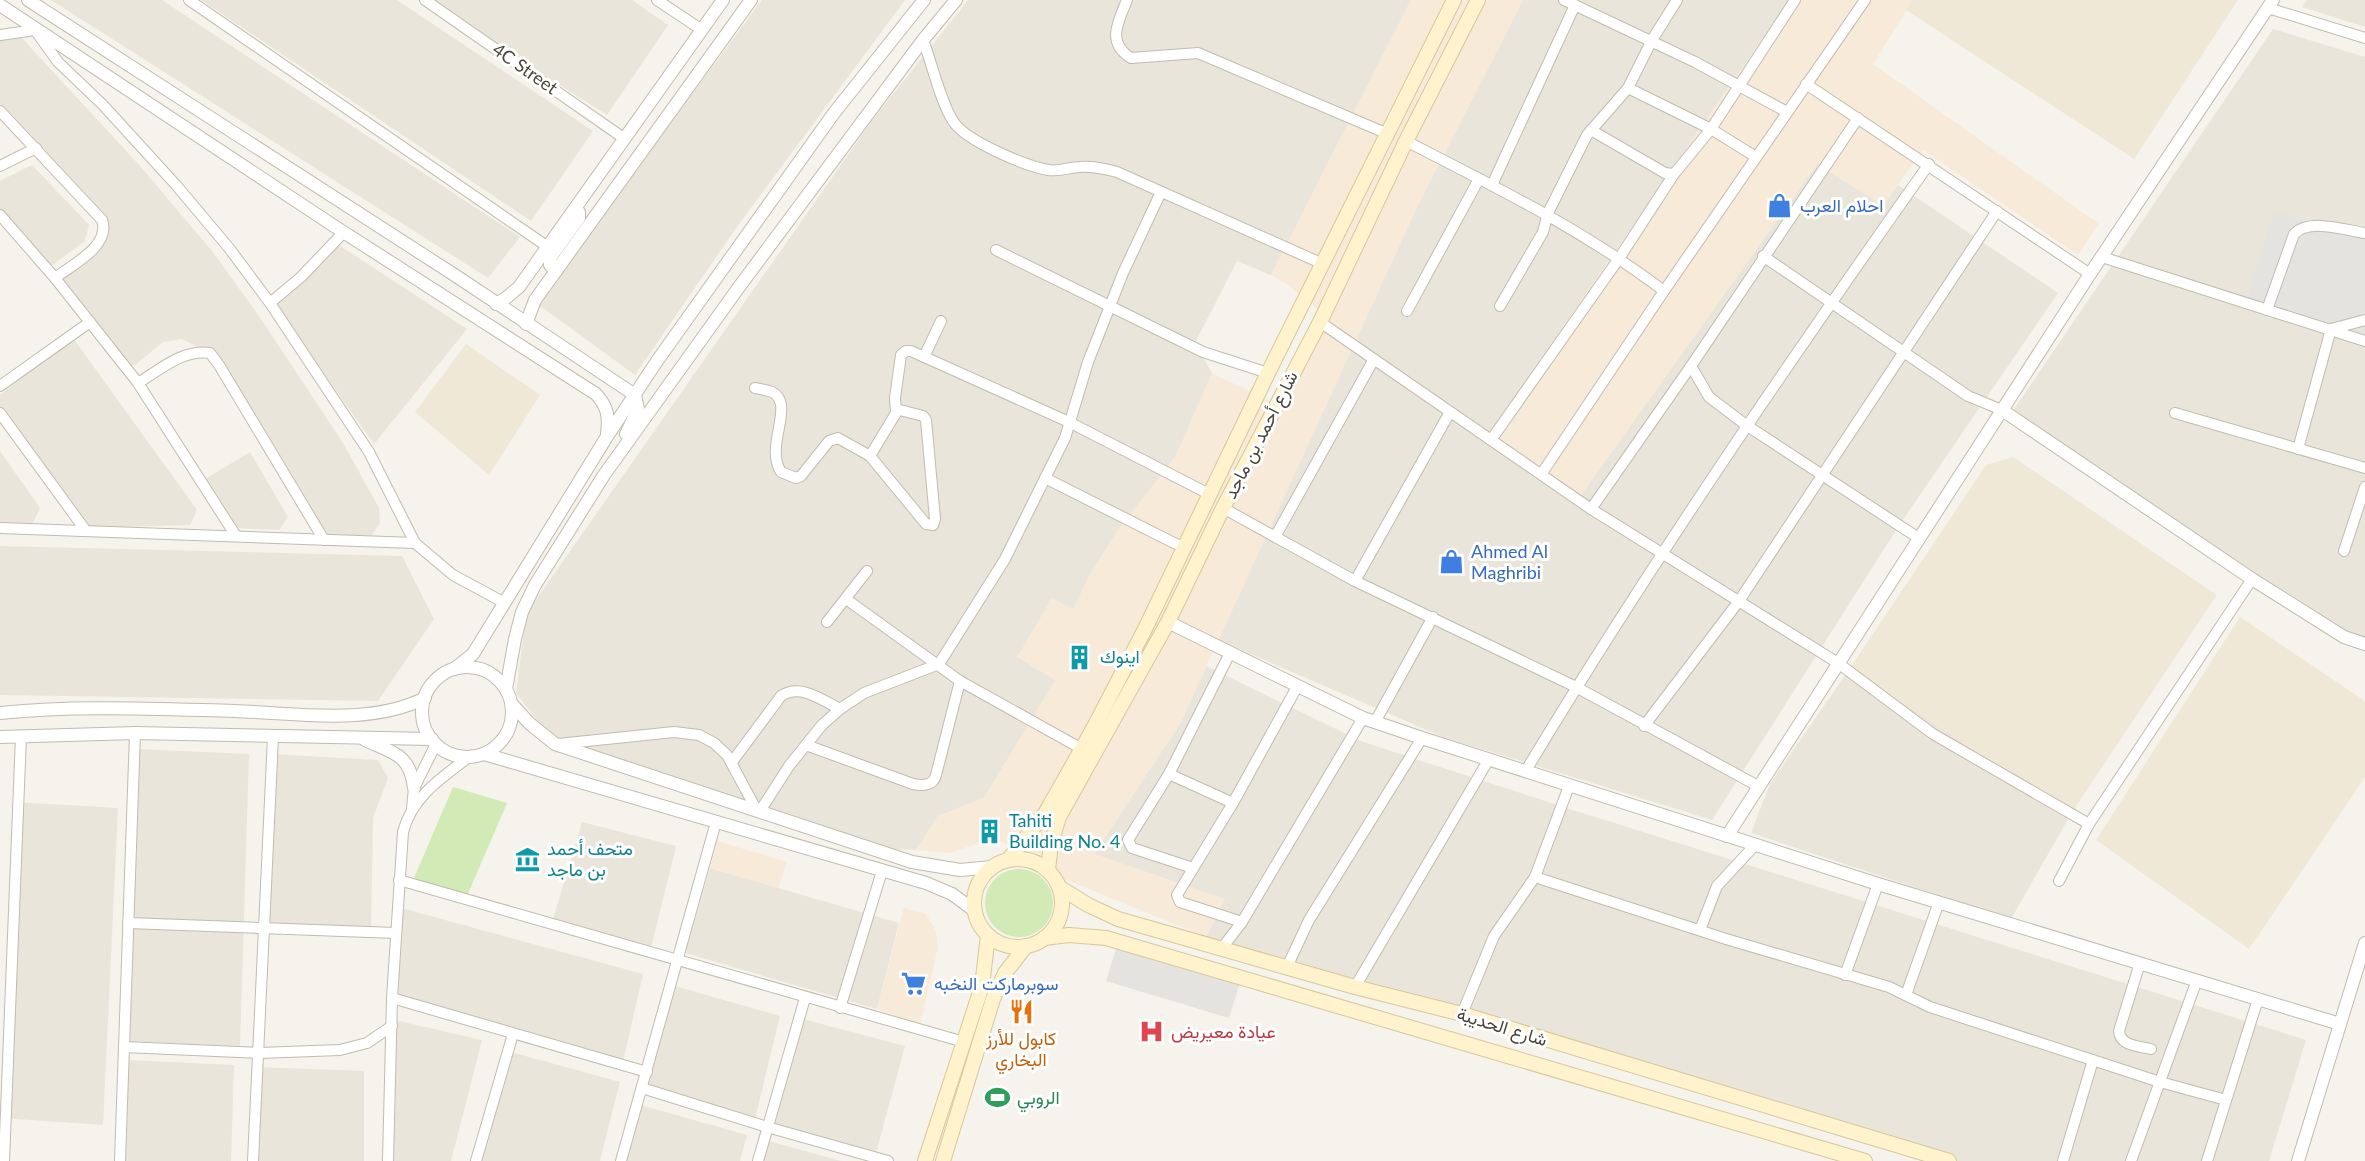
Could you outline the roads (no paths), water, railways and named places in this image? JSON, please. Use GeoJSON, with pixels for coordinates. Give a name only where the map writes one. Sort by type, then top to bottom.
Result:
{"type":"FeatureCollection","features":[{"type":"Feature","properties":{"kind":"main road","name":"شارع أحمد بن ماجد"},"geometry":{"type":"LineString","coordinates":[[1008,860],[1046,812],[1145,629],[1268,373],[1454,0]]}},
{"type":"Feature","properties":{"kind":"main road","name":"شارع أحمد بن ماجد"},"geometry":{"type":"LineString","coordinates":[[1048,870],[1051,843],[1059,817],[1168,622],[1223,508],[1320,322],[1406,141],[1478,0]]}},
{"type":"Feature","properties":{"kind":"main road"},"geometry":{"type":"LineString","coordinates":[[1008,860],[1029,861],[1048,870],[1059,887],[1062,909],[1059,920],[1044,939],[1026,946],[1013,946],[999,943],[988,935],[975,911],[975,894],[981,879],[992,867],[1008,860]]}},
{"type":"Feature","properties":{"kind":"main road","name":"شارع الحديبة"},"geometry":{"type":"LineString","coordinates":[[1059,887],[1118,919],[1355,987],[1462,1014],[1949,1161]]}},
{"type":"Feature","properties":{"kind":"main road"},"geometry":{"type":"LineString","coordinates":[[925,1161],[982,986],[988,935]]}},
{"type":"Feature","properties":{"kind":"main road","name":"شارع الحديبة"},"geometry":{"type":"LineString","coordinates":[[1044,939],[1069,935],[1106,938],[1865,1161]]}},
{"type":"Feature","properties":{"kind":"main road"},"geometry":{"type":"LineString","coordinates":[[943,1161],[993,999],[1005,973],[1026,946]]}},
{"type":"Feature","properties":{"kind":"street"},"geometry":{"type":"LineString","coordinates":[[189,0],[548,247]]}},
{"type":"Feature","properties":{"kind":"street","name":"4C Street"},"geometry":{"type":"LineString","coordinates":[[425,0],[625,139]]}},
{"type":"Feature","properties":{"kind":"street"},"geometry":{"type":"LineString","coordinates":[[657,0],[702,30]]}},
{"type":"Feature","properties":{"kind":"street"},"geometry":{"type":"LineString","coordinates":[[495,304],[513,293],[548,247],[723,0]]}},
{"type":"Feature","properties":{"kind":"street"},"geometry":{"type":"LineString","coordinates":[[526,324],[531,306],[751,0]]}},
{"type":"Feature","properties":{"kind":"street"},"geometry":{"type":"LineString","coordinates":[[434,742],[423,722],[425,698],[431,685],[473,654],[503,602],[635,395],[834,113],[924,0]]}},
{"type":"Feature","properties":{"kind":"street"},"geometry":{"type":"LineString","coordinates":[[506,689],[514,639],[522,612],[535,585],[604,475],[747,276],[923,40],[956,0]]}},
{"type":"Feature","properties":{"kind":"street"},"geometry":{"type":"LineString","coordinates":[[1127,0],[1114,30],[1118,47],[1131,58],[1198,53],[1388,134]]}},
{"type":"Feature","properties":{"kind":"street"},"geometry":{"type":"LineString","coordinates":[[1500,306],[1543,232],[1548,213],[1591,130],[1628,88],[1652,40],[1677,0]]}},
{"type":"Feature","properties":{"kind":"street"},"geometry":{"type":"LineString","coordinates":[[1491,440],[1620,257],[1674,174],[1711,130],[1795,0]]}},
{"type":"Feature","properties":{"kind":"street"},"geometry":{"type":"LineString","coordinates":[[1542,473],[1865,0]]}},
{"type":"Feature","properties":{"kind":"street"},"geometry":{"type":"LineString","coordinates":[[36,2],[635,395],[638,408],[636,416],[604,475]]}},
{"type":"Feature","properties":{"kind":"street"},"geometry":{"type":"LineString","coordinates":[[1492,185],[1569,2],[1652,40],[1739,84],[1787,112]]}},
{"type":"Feature","properties":{"kind":"street"},"geometry":{"type":"LineString","coordinates":[[1727,836],[2001,410],[2271,4],[2365,37]]}},
{"type":"Feature","properties":{"kind":"street"},"geometry":{"type":"LineString","coordinates":[[0,5],[339,229],[596,394],[603,401],[609,418],[606,438]]}},
{"type":"Feature","properties":{"kind":"street"},"geometry":{"type":"LineString","coordinates":[[0,35],[35,30]]}},
{"type":"Feature","properties":{"kind":"street"},"geometry":{"type":"LineString","coordinates":[[35,30],[58,62],[103,105],[176,185],[229,248],[270,303],[369,452],[415,543],[453,575],[503,602]]}},
{"type":"Feature","properties":{"kind":"street"},"geometry":{"type":"LineString","coordinates":[[923,40],[951,119],[963,131],[995,151],[1046,170],[1066,170],[1077,166],[1100,167],[1323,264]]}},
{"type":"Feature","properties":{"kind":"street"},"geometry":{"type":"LineString","coordinates":[[1806,84],[2090,274]]}},
{"type":"Feature","properties":{"kind":"street"},"geometry":{"type":"LineString","coordinates":[[1628,88],[1711,130],[1756,157]]}},
{"type":"Feature","properties":{"kind":"street"},"geometry":{"type":"LineString","coordinates":[[0,111],[102,220],[104,234],[100,243],[55,278]]}},
{"type":"Feature","properties":{"kind":"street"},"geometry":{"type":"LineString","coordinates":[[1591,509],[1858,118]]}},
{"type":"Feature","properties":{"kind":"street"},"geometry":{"type":"LineString","coordinates":[[1591,130],[1665,173],[1674,174]]}},
{"type":"Feature","properties":{"kind":"street"},"geometry":{"type":"LineString","coordinates":[[1406,141],[1548,213],[1620,257],[1664,291]]}},
{"type":"Feature","properties":{"kind":"street"},"geometry":{"type":"LineString","coordinates":[[0,166],[36,148]]}},
{"type":"Feature","properties":{"kind":"street"},"geometry":{"type":"LineString","coordinates":[[1525,772],[1576,687],[1746,425],[1929,164]]}},
{"type":"Feature","properties":{"kind":"street"},"geometry":{"type":"LineString","coordinates":[[1407,311],[1479,179]]}},
{"type":"Feature","properties":{"kind":"street"},"geometry":{"type":"LineString","coordinates":[[758,810],[822,725],[840,709],[864,693],[939,664],[1005,559],[1065,438],[1088,362],[1110,304],[1133,248],[1161,192]]}},
{"type":"Feature","properties":{"kind":"street"},"geometry":{"type":"LineString","coordinates":[[556,271],[550,265],[550,257],[579,218],[579,212],[575,209]]}},
{"type":"Feature","properties":{"kind":"street"},"geometry":{"type":"LineString","coordinates":[[1644,726],[1739,601],[1997,211]]}},
{"type":"Feature","properties":{"kind":"street"},"geometry":{"type":"LineString","coordinates":[[0,215],[55,278],[138,383],[236,536]]}},
{"type":"Feature","properties":{"kind":"street"},"geometry":{"type":"LineString","coordinates":[[270,303],[301,277],[339,229],[344,216],[351,216],[444,274],[453,274]]}},
{"type":"Feature","properties":{"kind":"street"},"geometry":{"type":"LineString","coordinates":[[2267,310],[2294,234],[2298,230],[2315,226],[2365,233]]}},
{"type":"Feature","properties":{"kind":"street"},"geometry":{"type":"LineString","coordinates":[[996,250],[1203,352],[1268,373]]}},
{"type":"Feature","properties":{"kind":"street"},"geometry":{"type":"LineString","coordinates":[[1763,256],[1968,396],[2001,410],[2252,579],[2344,637],[2365,644]]}},
{"type":"Feature","properties":{"kind":"street"},"geometry":{"type":"LineString","coordinates":[[2102,257],[2365,341]]}},
{"type":"Feature","properties":{"kind":"street"},"geometry":{"type":"LineString","coordinates":[[2331,329],[2365,320]]}},
{"type":"Feature","properties":{"kind":"street"},"geometry":{"type":"LineString","coordinates":[[0,386],[90,321]]}},
{"type":"Feature","properties":{"kind":"street"},"geometry":{"type":"LineString","coordinates":[[924,357],[941,321]]}},
{"type":"Feature","properties":{"kind":"street"},"geometry":{"type":"LineString","coordinates":[[1320,322],[1591,509],[1838,663],[1933,734],[2090,824]]}},
{"type":"Feature","properties":{"kind":"street"},"geometry":{"type":"LineString","coordinates":[[2298,449],[2331,329]]}},
{"type":"Feature","properties":{"kind":"street"},"geometry":{"type":"LineString","coordinates":[[515,341],[570,369],[580,367],[579,359]]}},
{"type":"Feature","properties":{"kind":"street"},"geometry":{"type":"LineString","coordinates":[[138,383],[180,357],[196,351],[210,353],[324,540]]}},
{"type":"Feature","properties":{"kind":"street"},"geometry":{"type":"LineString","coordinates":[[870,456],[893,419],[901,355],[911,351],[1069,422],[1209,494]]}},
{"type":"Feature","properties":{"kind":"street"},"geometry":{"type":"LineString","coordinates":[[1275,537],[1374,359]]}},
{"type":"Feature","properties":{"kind":"street"},"geometry":{"type":"LineString","coordinates":[[1691,366],[1709,397],[1746,425],[1920,539]]}},
{"type":"Feature","properties":{"kind":"street"},"geometry":{"type":"LineString","coordinates":[[755,388],[773,392],[781,401],[782,410],[774,456],[781,472],[796,478],[801,476],[835,437],[870,456],[926,524],[933,524],[935,519],[926,420],[923,416],[896,409]]}},
{"type":"Feature","properties":{"kind":"street"},"geometry":{"type":"LineString","coordinates":[[1355,581],[1451,412]]}},
{"type":"Feature","properties":{"kind":"street"},"geometry":{"type":"LineString","coordinates":[[0,413],[86,531]]}},
{"type":"Feature","properties":{"kind":"street"},"geometry":{"type":"LineString","coordinates":[[2175,413],[2365,468]]}},
{"type":"Feature","properties":{"kind":"street"},"geometry":{"type":"LineString","coordinates":[[1045,478],[1184,548]]}},
{"type":"Feature","properties":{"kind":"street"},"geometry":{"type":"LineString","coordinates":[[2344,551],[2365,487]]}},
{"type":"Feature","properties":{"kind":"street"},"geometry":{"type":"LineString","coordinates":[[1223,508],[1355,581],[1576,687],[1758,786]]}},
{"type":"Feature","properties":{"kind":"street"},"geometry":{"type":"LineString","coordinates":[[0,528],[415,543]]}},
{"type":"Feature","properties":{"kind":"street"},"geometry":{"type":"LineString","coordinates":[[827,622],[867,571]]}},
{"type":"Feature","properties":{"kind":"street"},"geometry":{"type":"LineString","coordinates":[[2059,881],[2090,824],[2252,579]]}},
{"type":"Feature","properties":{"kind":"street"},"geometry":{"type":"LineString","coordinates":[[846,599],[960,681],[1082,748]]}},
{"type":"Feature","properties":{"kind":"street"},"geometry":{"type":"LineString","coordinates":[[1222,948],[1242,922],[1433,617]]}},
{"type":"Feature","properties":{"kind":"street"},"geometry":{"type":"LineString","coordinates":[[1168,622],[1369,720],[1878,884],[2340,1024]]}},
{"type":"Feature","properties":{"kind":"street"},"geometry":{"type":"LineString","coordinates":[[1194,868],[1132,848],[1129,844],[1130,835],[1169,774],[1230,653]]}},
{"type":"Feature","properties":{"kind":"street"},"geometry":{"type":"LineString","coordinates":[[0,737],[135,733],[362,739],[434,742],[456,755],[468,757],[484,754],[497,746],[507,734],[512,719],[511,703],[506,689],[496,678],[483,670],[454,669]]}},
{"type":"Feature","properties":{"kind":"street"},"geometry":{"type":"LineString","coordinates":[[806,745],[913,784],[929,784],[936,775],[960,681]]}},
{"type":"Feature","properties":{"kind":"street"},"geometry":{"type":"LineString","coordinates":[[1242,922],[1180,902],[1177,895],[1233,803],[1297,687]]}},
{"type":"Feature","properties":{"kind":"street"},"geometry":{"type":"LineString","coordinates":[[732,762],[780,696],[786,692],[800,691],[840,709]]}},
{"type":"Feature","properties":{"kind":"street"},"geometry":{"type":"LineString","coordinates":[[0,713],[74,708],[355,715],[408,706],[425,698]]}},
{"type":"Feature","properties":{"kind":"street"},"geometry":{"type":"LineString","coordinates":[[511,703],[529,723],[555,744],[928,866],[960,870],[992,867]]}},
{"type":"Feature","properties":{"kind":"street"},"geometry":{"type":"LineString","coordinates":[[555,744],[674,732],[691,733],[715,743],[732,762],[758,810]]}},
{"type":"Feature","properties":{"kind":"street"},"geometry":{"type":"LineString","coordinates":[[120,1161],[135,733]]}},
{"type":"Feature","properties":{"kind":"street"},"geometry":{"type":"LineString","coordinates":[[4,1161],[20,736]]}},
{"type":"Feature","properties":{"kind":"street"},"geometry":{"type":"LineString","coordinates":[[253,1161],[273,737]]}},
{"type":"Feature","properties":{"kind":"street"},"geometry":{"type":"LineString","coordinates":[[1287,967],[1309,920],[1422,738]]}},
{"type":"Feature","properties":{"kind":"street"},"geometry":{"type":"LineString","coordinates":[[362,739],[408,763],[414,788],[412,808],[403,832],[393,998],[388,1161]]}},
{"type":"Feature","properties":{"kind":"street"},"geometry":{"type":"LineString","coordinates":[[414,788],[434,742]]}},
{"type":"Feature","properties":{"kind":"street"},"geometry":{"type":"LineString","coordinates":[[484,754],[940,888],[975,911]]}},
{"type":"Feature","properties":{"kind":"street"},"geometry":{"type":"LineString","coordinates":[[412,808],[433,785],[468,757]]}},
{"type":"Feature","properties":{"kind":"street"},"geometry":{"type":"LineString","coordinates":[[1355,987],[1489,759]]}},
{"type":"Feature","properties":{"kind":"street"},"geometry":{"type":"LineString","coordinates":[[1169,774],[1233,803]]}},
{"type":"Feature","properties":{"kind":"street"},"geometry":{"type":"LineString","coordinates":[[1462,1014],[1494,936],[1535,877],[1569,786]]}},
{"type":"Feature","properties":{"kind":"street"},"geometry":{"type":"LineString","coordinates":[[621,1161],[716,822]]}},
{"type":"Feature","properties":{"kind":"street"},"geometry":{"type":"LineString","coordinates":[[1700,930],[1717,886],[1756,844]]}},
{"type":"Feature","properties":{"kind":"street"},"geometry":{"type":"LineString","coordinates":[[840,1008],[882,871]]}},
{"type":"Feature","properties":{"kind":"street"},"geometry":{"type":"LineString","coordinates":[[1535,877],[1889,987],[1930,1007],[2160,1082],[2227,1100]]}},
{"type":"Feature","properties":{"kind":"street"},"geometry":{"type":"LineString","coordinates":[[400,880],[964,1042]]}},
{"type":"Feature","properties":{"kind":"street"},"geometry":{"type":"LineString","coordinates":[[1845,975],[1878,884]]}},
{"type":"Feature","properties":{"kind":"street"},"geometry":{"type":"LineString","coordinates":[[1906,995],[1939,902]]}},
{"type":"Feature","properties":{"kind":"street"},"geometry":{"type":"LineString","coordinates":[[128,923],[396,933]]}},
{"type":"Feature","properties":{"kind":"street"},"geometry":{"type":"LineString","coordinates":[[0,940],[12,941]]}},
{"type":"Feature","properties":{"kind":"street"},"geometry":{"type":"LineString","coordinates":[[2298,1161],[2365,943]]}},
{"type":"Feature","properties":{"kind":"street"},"geometry":{"type":"LineString","coordinates":[[2140,963],[2119,1038],[2123,1042],[2151,1049]]}},
{"type":"Feature","properties":{"kind":"street"},"geometry":{"type":"LineString","coordinates":[[2132,1161],[2197,980]]}},
{"type":"Feature","properties":{"kind":"street"},"geometry":{"type":"LineString","coordinates":[[393,998],[647,1072]]}},
{"type":"Feature","properties":{"kind":"street"},"geometry":{"type":"LineString","coordinates":[[758,1161],[805,998]]}},
{"type":"Feature","properties":{"kind":"street"},"geometry":{"type":"LineString","coordinates":[[2207,1161],[2258,999]]}},
{"type":"Feature","properties":{"kind":"street"},"geometry":{"type":"LineString","coordinates":[[124,1047],[259,1053],[340,1050],[367,1043],[392,1026]]}},
{"type":"Feature","properties":{"kind":"street"},"geometry":{"type":"LineString","coordinates":[[476,1161],[513,1034]]}},
{"type":"Feature","properties":{"kind":"street"},"geometry":{"type":"LineString","coordinates":[[2063,1161],[2094,1060]]}},
{"type":"Feature","properties":{"kind":"street"},"geometry":{"type":"LineString","coordinates":[[642,1088],[888,1161]]}},
{"type":"Feature","properties":{"kind":"place","name":"احلام العرب"},"geometry":{"type":"Point","coordinates":[1780,206]}},
{"type":"Feature","properties":{"kind":"place","name":"Ahmed Al Maghribi"},"geometry":{"type":"Point","coordinates":[1451,562]}},
{"type":"Feature","properties":{"kind":"place","name":"اينوك"},"geometry":{"type":"Point","coordinates":[1080,657]}},
{"type":"Feature","properties":{"kind":"place","name":"Tahiti Building No. 4"},"geometry":{"type":"Point","coordinates":[989,831]}},
{"type":"Feature","properties":{"kind":"place","name":"متحف أحمد بن ماجد"},"geometry":{"type":"Point","coordinates":[527,859]}},
{"type":"Feature","properties":{"kind":"place","name":"سوبرماركت النخبه"},"geometry":{"type":"Point","coordinates":[914,984]}},
{"type":"Feature","properties":{"kind":"place","name":"كابول للأرز البخاري"},"geometry":{"type":"Point","coordinates":[1021,1012]}},
{"type":"Feature","properties":{"kind":"place","name":"عيادة معيريض"},"geometry":{"type":"Point","coordinates":[1151,1032]}},
{"type":"Feature","properties":{"kind":"place","name":"الروبي"},"geometry":{"type":"Point","coordinates":[997,1098]}}]}
